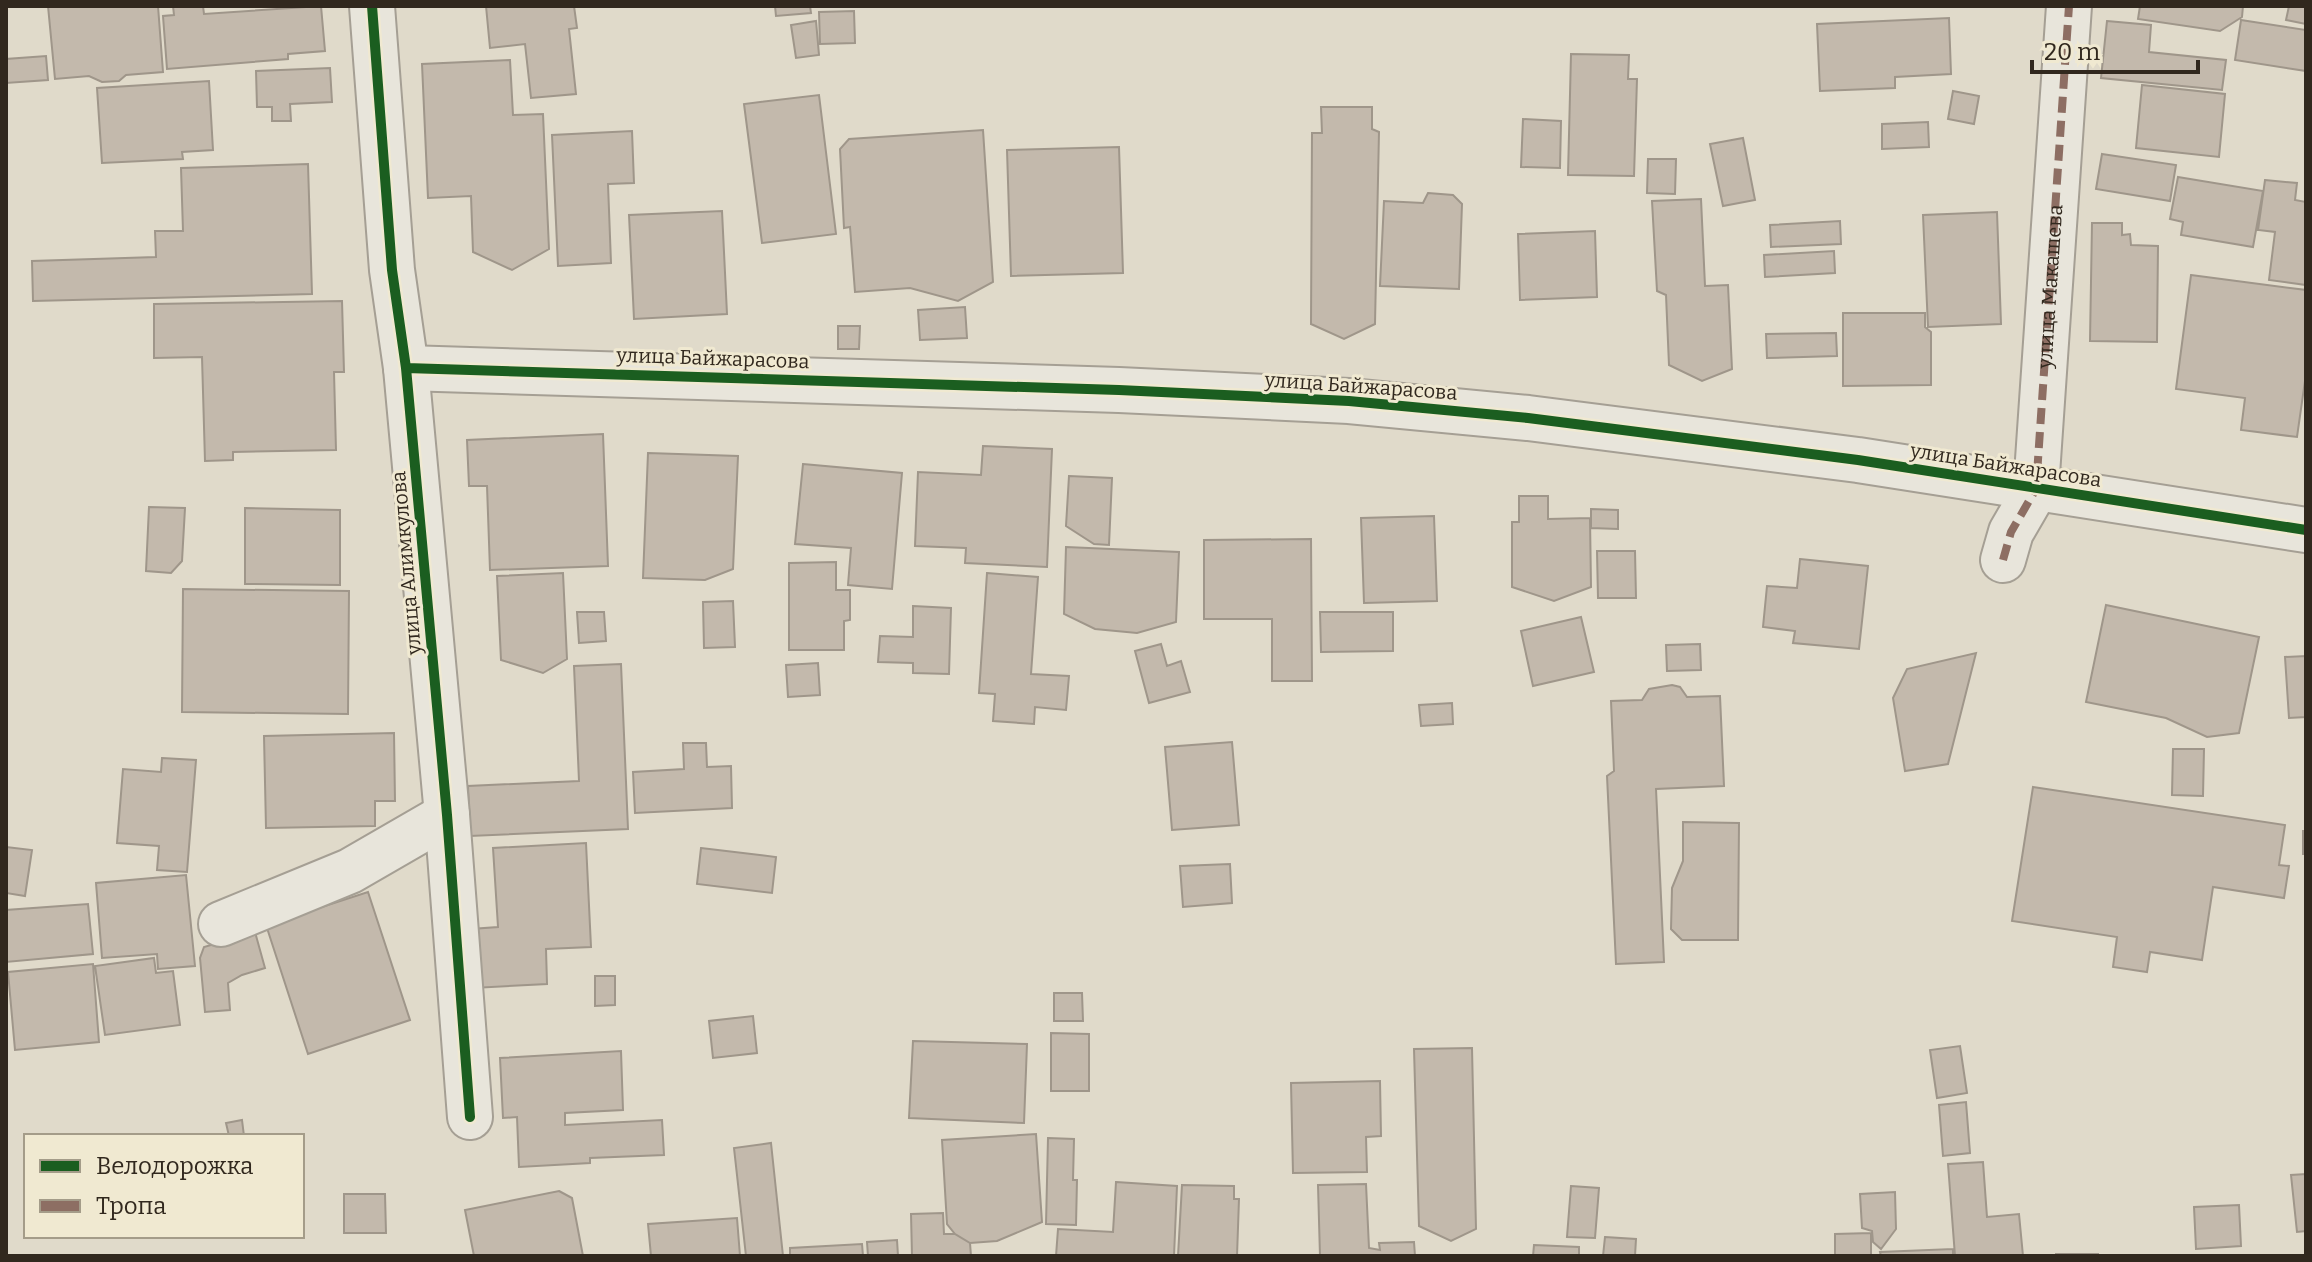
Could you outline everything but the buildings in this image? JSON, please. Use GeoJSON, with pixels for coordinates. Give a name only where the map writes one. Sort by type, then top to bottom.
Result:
{"type":"FeatureCollection","features":[{"type":"Feature","properties":{"kind":"street","name":"улица Алимкулова"},"geometry":{"type":"LineString","coordinates":[[372,6],[392,270],[406,368],[447,815],[470,1117]]}},
{"type":"Feature","properties":{"kind":"street","name":"улица Макашева"},"geometry":{"type":"LineString","coordinates":[[2003,560],[2011,532],[2036,489],[2069,6]]}},
{"type":"Feature","properties":{"kind":"street","name":"улица Байжарасова"},"geometry":{"type":"LineString","coordinates":[[406,368],[1119,390],[1349,401],[1528,418],[1858,460],[2306,530]]}},
{"type":"Feature","properties":{"kind":"street"},"geometry":{"type":"LineString","coordinates":[[221,924],[350,871],[447,815]]}},
{"type":"Feature","properties":{"kind":"marked path"},"geometry":{"type":"LineString","coordinates":[[2003,560],[2011,532],[2036,489],[2069,6]]}},
{"type":"Feature","properties":{"kind":"cycle path"},"geometry":{"type":"LineString","coordinates":[[372,6],[392,270],[406,368],[447,815],[470,1117]]}},
{"type":"Feature","properties":{"kind":"cycle path"},"geometry":{"type":"LineString","coordinates":[[406,368],[1119,390],[1349,401],[1528,418],[1858,460],[2306,530]]}}]}
